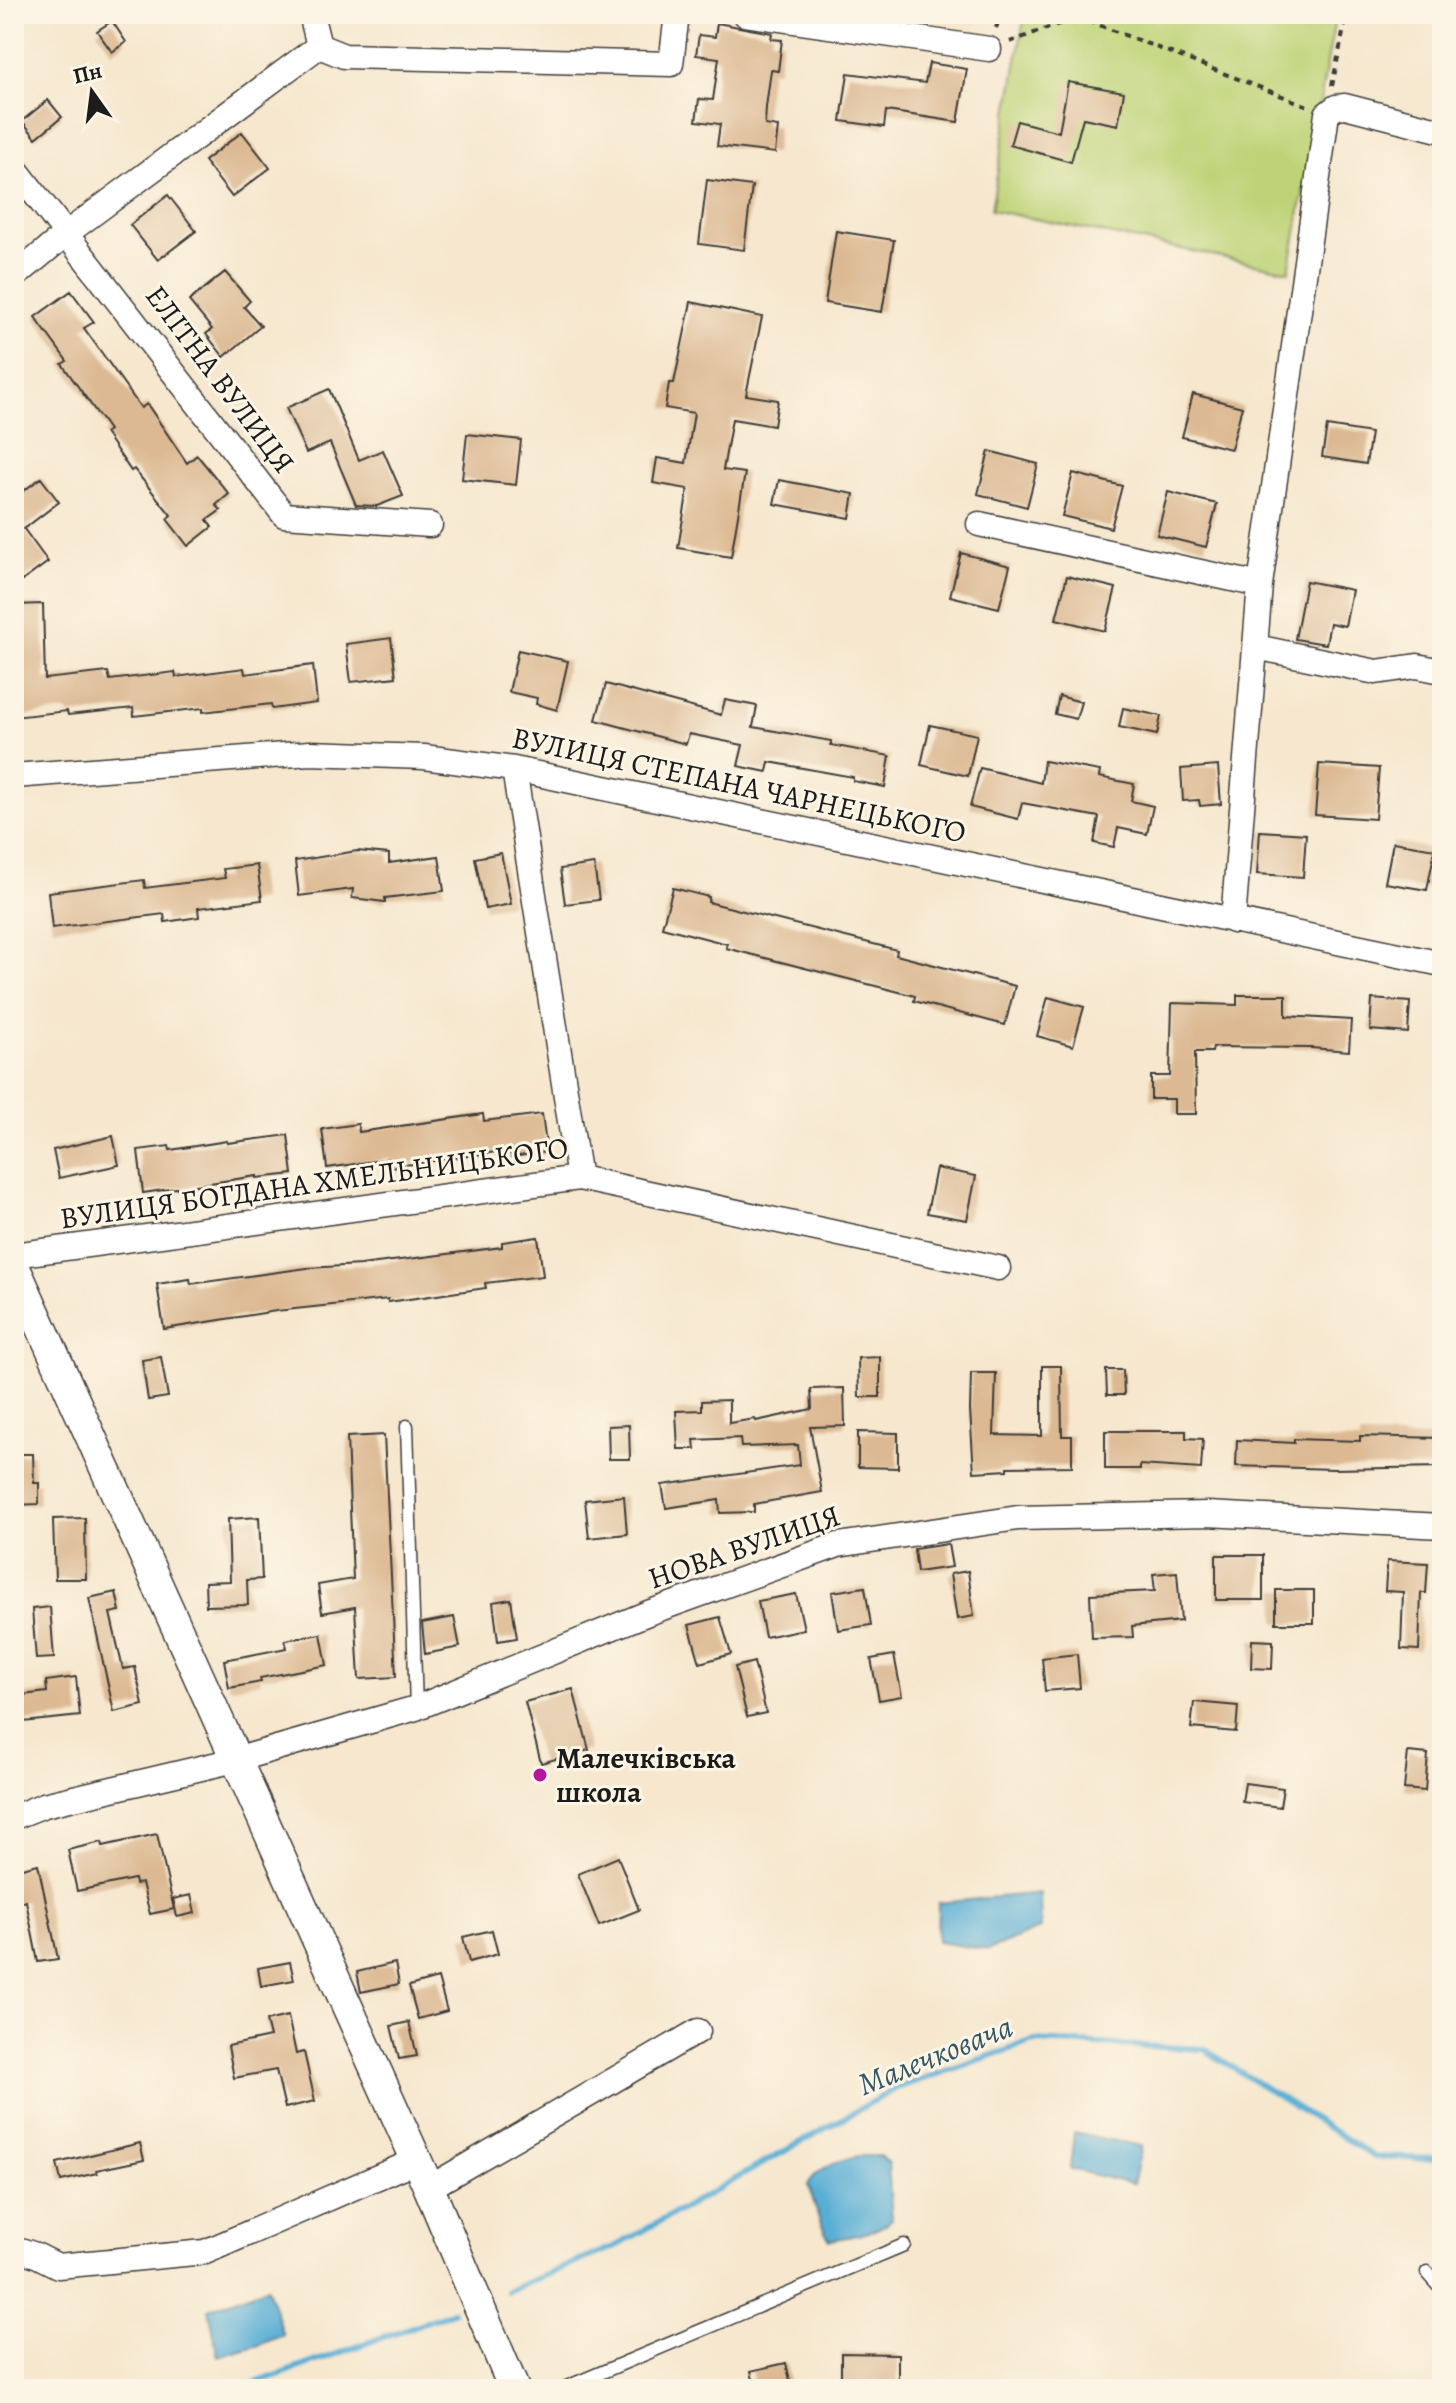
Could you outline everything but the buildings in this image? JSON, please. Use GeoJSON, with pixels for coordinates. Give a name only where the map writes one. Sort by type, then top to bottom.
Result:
{"type":"FeatureCollection","features":[{"type":"Feature","properties":{"kind":"street"},"geometry":{"type":"LineString","coordinates":[[311,14],[319,46]]}},
{"type":"Feature","properties":{"kind":"street"},"geometry":{"type":"LineString","coordinates":[[319,46],[344,56],[671,64],[677,14]]}},
{"type":"Feature","properties":{"kind":"street"},"geometry":{"type":"LineString","coordinates":[[745,14],[989,49]]}},
{"type":"Feature","properties":{"kind":"street"},"geometry":{"type":"LineString","coordinates":[[14,277],[67,233],[319,46]]}},
{"type":"Feature","properties":{"kind":"street"},"geometry":{"type":"LineString","coordinates":[[1233,921],[1260,585],[1327,114],[1336,107],[1345,106],[1442,131]]}},
{"type":"Feature","properties":{"kind":"street","name":"ЕЛІТНА ВУЛИЦЯ"},"geometry":{"type":"LineString","coordinates":[[14,167],[284,515],[430,525]]}},
{"type":"Feature","properties":{"kind":"street"},"geometry":{"type":"LineString","coordinates":[[979,524],[1260,585]]}},
{"type":"Feature","properties":{"kind":"street"},"geometry":{"type":"LineString","coordinates":[[1256,647],[1376,672],[1417,666],[1442,671]]}},
{"type":"Feature","properties":{"kind":"street","name":"ВУЛИЦЯ СТЕПАНА ЧАРНЕЦЬКОГО"},"geometry":{"type":"LineString","coordinates":[[14,776],[310,753],[424,757],[514,769],[1442,964]]}},
{"type":"Feature","properties":{"kind":"street"},"geometry":{"type":"LineString","coordinates":[[514,769],[579,1178]]}},
{"type":"Feature","properties":{"kind":"street","name":"ВУЛИЦЯ БОГДАНА ХМЕЛЬНИЦЬКОГО"},"geometry":{"type":"LineString","coordinates":[[14,1255],[579,1178],[998,1268]]}},
{"type":"Feature","properties":{"kind":"street"},"geometry":{"type":"LineString","coordinates":[[14,1266],[417,2160],[514,2389]]}},
{"type":"Feature","properties":{"kind":"street","name":"НОВА ВУЛИЦЯ"},"geometry":{"type":"LineString","coordinates":[[14,1817],[44,1805],[235,1760],[416,1708],[648,1613],[838,1545],[1018,1518],[1207,1514],[1442,1526]]}},
{"type":"Feature","properties":{"kind":"street"},"geometry":{"type":"LineString","coordinates":[[429,2188],[698,2031]]}},
{"type":"Feature","properties":{"kind":"street"},"geometry":{"type":"LineString","coordinates":[[14,2248],[58,2266],[205,2252],[417,2160]]}},
{"type":"Feature","properties":{"kind":"lane"},"geometry":{"type":"LineString","coordinates":[[407,1426],[416,1708]]}},
{"type":"Feature","properties":{"kind":"lane"},"geometry":{"type":"LineString","coordinates":[[562,2389],[904,2245]]}},
{"type":"Feature","properties":{"kind":"lane"},"geometry":{"type":"LineString","coordinates":[[1427,2272],[1442,2289]]}},
{"type":"Feature","properties":{"kind":"path"},"geometry":{"type":"LineString","coordinates":[[989,49],[1001,14]]}},
{"type":"Feature","properties":{"kind":"path"},"geometry":{"type":"LineString","coordinates":[[989,49],[1078,17],[1327,114],[1347,14]]}},
{"type":"Feature","properties":{"kind":"green space"},"geometry":{"type":"Polygon","coordinates":[[[1025,14],[1336,14],[1289,271],[991,210],[1025,14]]]}},
{"type":"Feature","properties":{"kind":"water"},"geometry":{"type":"Polygon","coordinates":[[[1040,1893],[1041,1928],[989,1950],[937,1942],[938,1903],[1040,1893]]]}},
{"type":"Feature","properties":{"kind":"water"},"geometry":{"type":"Polygon","coordinates":[[[1074,2133],[1142,2146],[1133,2184],[1070,2169],[1074,2133]]]}},
{"type":"Feature","properties":{"kind":"water"},"geometry":{"type":"Polygon","coordinates":[[[858,2156],[880,2156],[888,2163],[892,2219],[871,2231],[830,2240],[819,2220],[808,2185],[823,2169],[858,2156]]]}},
{"type":"Feature","properties":{"kind":"water"},"geometry":{"type":"Polygon","coordinates":[[[267,2287],[283,2335],[218,2357],[209,2309],[267,2287]]]}},
{"type":"Feature","properties":{"kind":"waterway","name":"Малечковача"},"geometry":{"type":"LineString","coordinates":[[507,2291],[618,2245],[897,2088],[1034,2041],[1204,2049],[1374,2157],[1442,2159]]}},
{"type":"Feature","properties":{"kind":"waterway","name":"Малечковача"},"geometry":{"type":"LineString","coordinates":[[239,2389],[453,2312]]}},
{"type":"Feature","properties":{"kind":"place","name":"Малечківська школа"},"geometry":{"type":"Point","coordinates":[540,1775]}}]}
